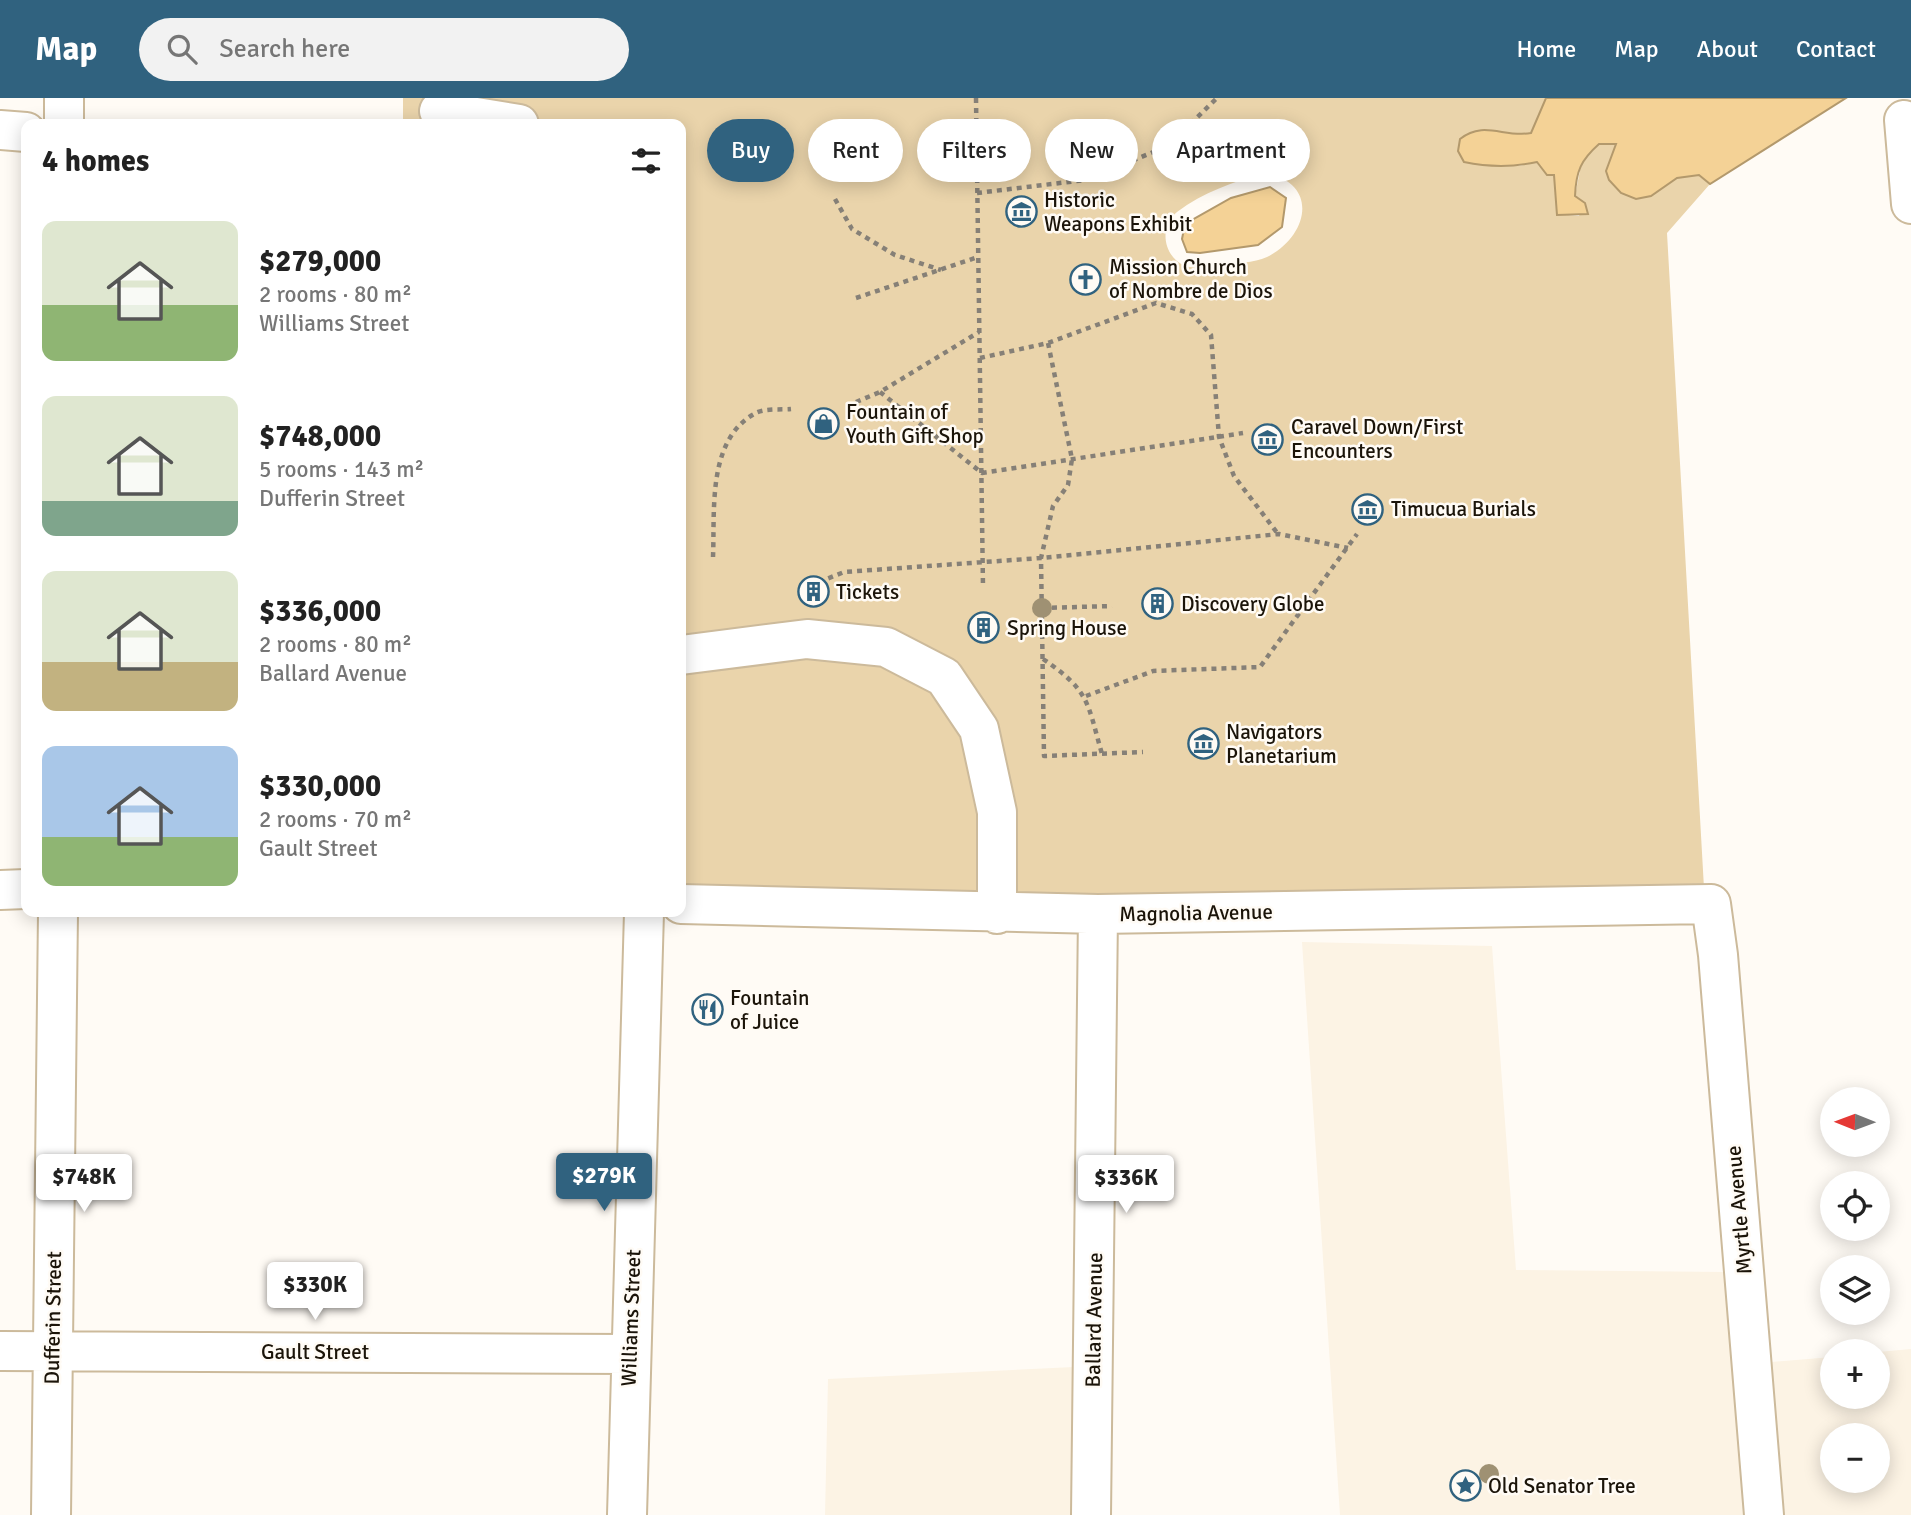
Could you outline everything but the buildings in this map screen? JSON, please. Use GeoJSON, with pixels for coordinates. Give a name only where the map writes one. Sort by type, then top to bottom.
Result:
{"type":"FeatureCollection","features":[{"type":"Feature","properties":{"kind":"street"},"geometry":{"type":"LineString","coordinates":[[64,98],[64,119]]}},
{"type":"Feature","properties":{"kind":"street"},"geometry":{"type":"LineString","coordinates":[[439,111],[488,119]]}},
{"type":"Feature","properties":{"kind":"street"},"geometry":{"type":"LineString","coordinates":[[1904,120],[1911,204]]}},
{"type":"Feature","properties":{"kind":"street"},"geometry":{"type":"LineString","coordinates":[[0,130],[21,132]]}},
{"type":"Feature","properties":{"kind":"street"},"geometry":{"type":"LineString","coordinates":[[686,654],[807,639],[886,647],[944,677],[979,729],[997,812],[997,914]]}},
{"type":"Feature","properties":{"kind":"street"},"geometry":{"type":"LineString","coordinates":[[0,890],[21,889]]}},
{"type":"Feature","properties":{"kind":"street","name":"Magnolia Avenue"},"geometry":{"type":"LineString","coordinates":[[686,904],[997,914],[1098,914],[1711,904]]}},
{"type":"Feature","properties":{"kind":"street","name":"Myrtle Avenue"},"geometry":{"type":"LineString","coordinates":[[1711,904],[1718,955],[1765,1515]]}},
{"type":"Feature","properties":{"kind":"street","name":"Ballard Avenue"},"geometry":{"type":"LineString","coordinates":[[1091,1515],[1098,914]]}},
{"type":"Feature","properties":{"kind":"street","name":"Dufferin Street"},"geometry":{"type":"LineString","coordinates":[[51,1515],[58,917]]}},
{"type":"Feature","properties":{"kind":"street","name":"Williams Street"},"geometry":{"type":"LineString","coordinates":[[627,1515],[629,1354],[644,917]]}},
{"type":"Feature","properties":{"kind":"street","name":"Gault Street"},"geometry":{"type":"LineString","coordinates":[[0,1351],[629,1354]]}},
{"type":"Feature","properties":{"kind":"path"},"geometry":{"type":"LineString","coordinates":[[976,98],[983,587]]}},
{"type":"Feature","properties":{"kind":"path"},"geometry":{"type":"LineString","coordinates":[[978,193],[1085,180],[1168,146],[1217,98]]}},
{"type":"Feature","properties":{"kind":"path"},"geometry":{"type":"LineString","coordinates":[[835,199],[852,229],[895,255],[942,270]]}},
{"type":"Feature","properties":{"kind":"path"},"geometry":{"type":"LineString","coordinates":[[856,298],[978,257]]}},
{"type":"Feature","properties":{"kind":"path"},"geometry":{"type":"LineString","coordinates":[[980,358],[1048,343],[1156,303],[1192,314],[1211,335],[1219,437],[1234,476],[1279,534]]}},
{"type":"Feature","properties":{"kind":"path"},"geometry":{"type":"LineString","coordinates":[[856,402],[880,392],[979,331]]}},
{"type":"Feature","properties":{"kind":"path"},"geometry":{"type":"LineString","coordinates":[[1048,343],[1072,459],[1068,485],[1053,506],[1041,558],[1044,756],[1143,752]]}},
{"type":"Feature","properties":{"kind":"path"},"geometry":{"type":"LineString","coordinates":[[880,392],[982,473],[1243,433]]}},
{"type":"Feature","properties":{"kind":"path"},"geometry":{"type":"LineString","coordinates":[[713,557],[716,479],[730,434],[755,412],[791,409]]}},
{"type":"Feature","properties":{"kind":"path"},"geometry":{"type":"LineString","coordinates":[[818,582],[844,572],[982,560],[1041,558],[1279,534],[1348,548]]}},
{"type":"Feature","properties":{"kind":"path"},"geometry":{"type":"LineString","coordinates":[[1086,696],[1153,671],[1260,667],[1357,534]]}},
{"type":"Feature","properties":{"kind":"path"},"geometry":{"type":"LineString","coordinates":[[1042,608],[1112,606]]}},
{"type":"Feature","properties":{"kind":"path"},"geometry":{"type":"LineString","coordinates":[[1043,659],[1068,676],[1086,696],[1102,754]]}},
{"type":"Feature","properties":{"kind":"shaded area"},"geometry":{"type":"Polygon","coordinates":[[[403,98],[1546,98],[1531,133],[1519,136],[1505,132],[1496,165],[1519,166],[1537,162],[1547,175],[1554,174],[1557,214],[1579,216],[1585,203],[1575,196],[1582,160],[1599,144],[1617,144],[1606,171],[1621,193],[1636,198],[1651,196],[1677,178],[1699,175],[1710,184],[1667,233],[1704,888],[1098,898],[686,888],[686,119],[403,119],[403,98]],[[1152,119],[1152,182],[1236,182],[1197,199],[1171,218],[1166,232],[1168,248],[1183,265],[1202,268],[1267,257],[1281,248],[1299,224],[1301,198],[1287,182],[1310,182],[1310,119],[1152,119]]]}},
{"type":"Feature","properties":{"kind":"shaded area"},"geometry":{"type":"Polygon","coordinates":[[[1546,98],[1846,98],[1710,184],[1699,175],[1677,178],[1651,196],[1636,199],[1621,193],[1609,180],[1606,171],[1616,144],[1599,144],[1584,161],[1577,180],[1575,196],[1585,203],[1588,214],[1557,215],[1554,175],[1547,175],[1537,162],[1510,166],[1473,164],[1464,162],[1458,151],[1460,139],[1477,131],[1531,133],[1546,98]]]}},
{"type":"Feature","properties":{"kind":"shaded area"},"geometry":{"type":"Polygon","coordinates":[[[1270,187],[1286,198],[1282,227],[1258,245],[1200,253],[1187,252],[1182,239],[1185,224],[1231,198],[1270,187]]]}},
{"type":"Feature","properties":{"kind":"shaded area"},"geometry":{"type":"Polygon","coordinates":[[[1302,942],[1492,946],[1516,1270],[1724,1272],[1746,1515],[1340,1515],[1302,942]]]}},
{"type":"Feature","properties":{"kind":"shaded area"},"geometry":{"type":"Polygon","coordinates":[[[1911,1349],[1911,1515],[1785,1515],[1771,1362],[1820,1358],[1820,1409],[1890,1409],[1890,1351],[1911,1349]]]}},
{"type":"Feature","properties":{"kind":"shaded area"},"geometry":{"type":"Polygon","coordinates":[[[1074,1367],[1071,1515],[825,1515],[828,1379],[1074,1367]]]}},
{"type":"Feature","properties":{"kind":"place","name":"Historic Weapons Exhibit"},"geometry":{"type":"Point","coordinates":[1021,212]}},
{"type":"Feature","properties":{"kind":"place","name":"Mission Church of Nombre de Dios"},"geometry":{"type":"Point","coordinates":[1086,279]}},
{"type":"Feature","properties":{"kind":"place","name":"Fountain of Youth Gift Shop"},"geometry":{"type":"Point","coordinates":[823,424]}},
{"type":"Feature","properties":{"kind":"place","name":"Caravel Down/First Encounters"},"geometry":{"type":"Point","coordinates":[1268,439]}},
{"type":"Feature","properties":{"kind":"place","name":"Timucua Burials"},"geometry":{"type":"Point","coordinates":[1368,509]}},
{"type":"Feature","properties":{"kind":"place","name":"Tickets"},"geometry":{"type":"Point","coordinates":[813,592]}},
{"type":"Feature","properties":{"kind":"place","name":"Discovery Globe"},"geometry":{"type":"Point","coordinates":[1158,604]}},
{"type":"Feature","properties":{"kind":"place","name":"Spring House"},"geometry":{"type":"Point","coordinates":[984,628]}},
{"type":"Feature","properties":{"kind":"place","name":"Navigators Planetarium"},"geometry":{"type":"Point","coordinates":[1203,744]}},
{"type":"Feature","properties":{"kind":"place","name":"Fountain of Juice"},"geometry":{"type":"Point","coordinates":[707,1010]}},
{"type":"Feature","properties":{"kind":"place","name":"Old Senator Tree"},"geometry":{"type":"Point","coordinates":[1465,1486]}}]}
